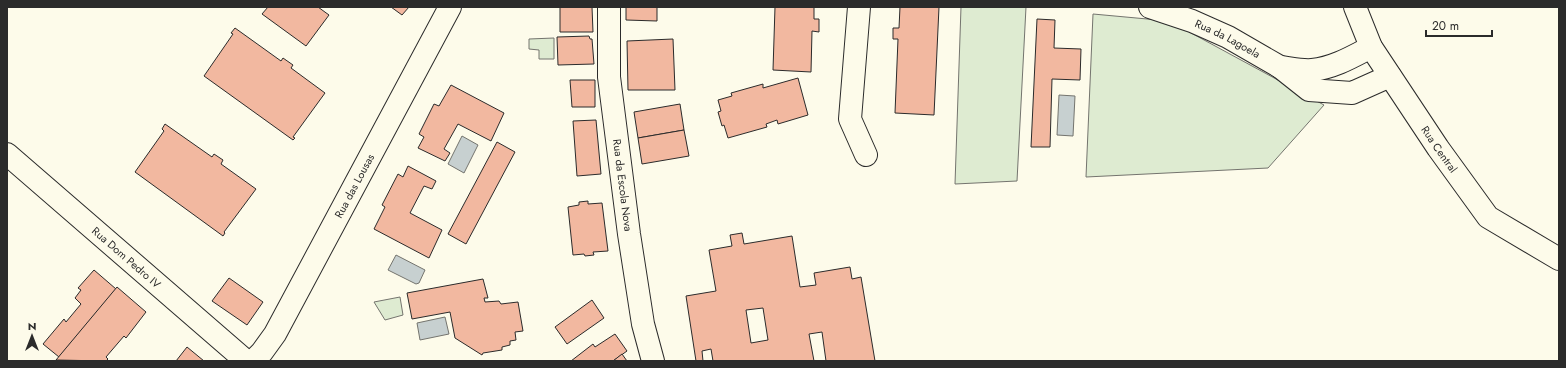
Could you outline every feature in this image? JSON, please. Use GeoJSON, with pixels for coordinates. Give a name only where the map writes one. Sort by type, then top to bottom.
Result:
{"type":"FeatureCollection","features":[{"type":"Feature","properties":{"kind":"street","name":"Rua das Lousas"},"geometry":{"type":"LineString","coordinates":[[253,361],[262,352],[275,334],[450,7]]}},
{"type":"Feature","properties":{"kind":"street","name":"Rua da Escola Nova"},"geometry":{"type":"LineString","coordinates":[[609,7],[609,77],[643,324],[653,361]]}},
{"type":"Feature","properties":{"kind":"street"},"geometry":{"type":"LineString","coordinates":[[859,7],[850,119],[866,155]]}},
{"type":"Feature","properties":{"kind":"street","name":"Rua da Lagoela"},"geometry":{"type":"LineString","coordinates":[[1150,7],[1192,21],[1228,37],[1280,67],[1309,90],[1352,93],[1390,76]]}},
{"type":"Feature","properties":{"kind":"street","name":"Rua Central"},"geometry":{"type":"LineString","coordinates":[[1355,7],[1371,47],[1438,148],[1488,217],[1559,259]]}},
{"type":"Feature","properties":{"kind":"street","name":"Rua da Lagoela"},"geometry":{"type":"LineString","coordinates":[[1280,67],[1311,70],[1341,62],[1371,47]]}},
{"type":"Feature","properties":{"kind":"street","name":"Rua Dom Pedro IV"},"geometry":{"type":"LineString","coordinates":[[7,154],[246,361]]}},
{"type":"Feature","properties":{"kind":"green space"},"geometry":{"type":"Polygon","coordinates":[[[961,7],[1026,7],[1017,181],[955,184],[961,7]]]}},
{"type":"Feature","properties":{"kind":"green space"},"geometry":{"type":"Polygon","coordinates":[[[1093,14],[1169,21],[1324,105],[1268,168],[1086,177],[1093,14]]]}},
{"type":"Feature","properties":{"kind":"green space"},"geometry":{"type":"Polygon","coordinates":[[[554,38],[554,59],[539,59],[539,50],[529,49],[529,39],[554,38]]]}},
{"type":"Feature","properties":{"kind":"green space"},"geometry":{"type":"Polygon","coordinates":[[[400,297],[403,315],[385,320],[374,302],[400,297]]]}},
{"type":"Feature","properties":{"kind":"shaded area"},"geometry":{"type":"Polygon","coordinates":[[[1059,95],[1075,96],[1073,136],[1057,135],[1059,95]]]}},
{"type":"Feature","properties":{"kind":"shaded area"},"geometry":{"type":"Polygon","coordinates":[[[462,136],[478,145],[464,173],[448,164],[462,136]]]}},
{"type":"Feature","properties":{"kind":"shaded area"},"geometry":{"type":"Polygon","coordinates":[[[396,255],[425,270],[419,283],[416,284],[388,270],[396,255]]]}},
{"type":"Feature","properties":{"kind":"shaded area"},"geometry":{"type":"Polygon","coordinates":[[[445,317],[449,334],[420,340],[417,323],[445,317]]]}},
{"type":"Feature","properties":{"kind":"building"},"geometry":{"type":"Polygon","coordinates":[[[268,7],[318,7],[329,15],[306,46],[262,14],[268,7]]]}},
{"type":"Feature","properties":{"kind":"building"},"geometry":{"type":"Polygon","coordinates":[[[391,7],[409,7],[402,15],[391,7]]]}},
{"type":"Feature","properties":{"kind":"building"},"geometry":{"type":"Polygon","coordinates":[[[560,7],[592,7],[593,32],[560,32],[560,7]]]}},
{"type":"Feature","properties":{"kind":"building"},"geometry":{"type":"Polygon","coordinates":[[[626,7],[657,7],[657,21],[626,20],[626,7]]]}},
{"type":"Feature","properties":{"kind":"building"},"geometry":{"type":"Polygon","coordinates":[[[775,7],[814,7],[814,19],[819,19],[819,32],[812,31],[811,72],[773,70],[775,7]]]}},
{"type":"Feature","properties":{"kind":"building"},"geometry":{"type":"Polygon","coordinates":[[[900,7],[939,7],[934,115],[895,113],[898,39],[893,39],[893,28],[899,28],[900,7]]]}},
{"type":"Feature","properties":{"kind":"building"},"geometry":{"type":"Polygon","coordinates":[[[1037,19],[1055,20],[1054,48],[1081,49],[1080,80],[1052,79],[1050,147],[1031,147],[1037,19]]]}},
{"type":"Feature","properties":{"kind":"building"},"geometry":{"type":"Polygon","coordinates":[[[235,28],[281,61],[283,58],[293,65],[291,68],[325,93],[293,137],[295,138],[293,140],[204,76],[233,34],[231,33],[235,28]]]}},
{"type":"Feature","properties":{"kind":"building"},"geometry":{"type":"Polygon","coordinates":[[[589,36],[590,39],[592,39],[594,64],[558,65],[557,37],[589,36]]]}},
{"type":"Feature","properties":{"kind":"building"},"geometry":{"type":"Polygon","coordinates":[[[673,39],[675,90],[628,90],[627,41],[673,39]]]}},
{"type":"Feature","properties":{"kind":"building"},"geometry":{"type":"Polygon","coordinates":[[[798,78],[808,115],[778,124],[777,120],[766,124],[767,127],[728,138],[724,125],[722,126],[718,112],[721,111],[718,100],[732,96],[731,93],[763,84],[763,88],[798,78]]]}},
{"type":"Feature","properties":{"kind":"building"},"geometry":{"type":"Polygon","coordinates":[[[570,80],[595,80],[595,107],[572,107],[570,80]]]}},
{"type":"Feature","properties":{"kind":"building"},"geometry":{"type":"Polygon","coordinates":[[[451,85],[504,113],[491,141],[458,124],[444,149],[450,153],[445,161],[418,148],[424,137],[419,134],[434,104],[439,106],[451,85]]]}},
{"type":"Feature","properties":{"kind":"building"},"geometry":{"type":"Polygon","coordinates":[[[680,104],[684,130],[638,138],[634,112],[680,104]]]}},
{"type":"Feature","properties":{"kind":"building"},"geometry":{"type":"Polygon","coordinates":[[[596,120],[601,174],[577,176],[573,121],[596,120]]]}},
{"type":"Feature","properties":{"kind":"building"},"geometry":{"type":"Polygon","coordinates":[[[165,124],[212,157],[214,154],[223,160],[221,164],[256,189],[224,232],[225,233],[223,236],[135,172],[164,131],[162,129],[165,124]]]}},
{"type":"Feature","properties":{"kind":"building"},"geometry":{"type":"Polygon","coordinates":[[[684,130],[689,156],[642,164],[638,138],[684,130]]]}},
{"type":"Feature","properties":{"kind":"building"},"geometry":{"type":"Polygon","coordinates":[[[497,142],[515,152],[466,244],[448,234],[497,142]]]}},
{"type":"Feature","properties":{"kind":"building"},"geometry":{"type":"Polygon","coordinates":[[[408,166],[436,181],[432,189],[424,186],[410,213],[442,230],[429,258],[374,229],[385,207],[382,205],[398,174],[403,177],[408,166]]]}},
{"type":"Feature","properties":{"kind":"building"},"geometry":{"type":"Polygon","coordinates":[[[588,201],[588,204],[602,203],[608,251],[593,252],[594,255],[573,255],[568,207],[579,205],[579,202],[588,201]]]}},
{"type":"Feature","properties":{"kind":"building"},"geometry":{"type":"Polygon","coordinates":[[[742,233],[744,244],[792,236],[800,287],[816,285],[814,273],[850,267],[852,279],[861,277],[875,361],[826,361],[822,332],[809,334],[814,361],[713,361],[711,349],[702,351],[703,361],[696,361],[686,296],[716,291],[709,250],[732,246],[730,235],[742,233]],[[763,308],[746,310],[751,343],[768,340],[763,308]]]}},
{"type":"Feature","properties":{"kind":"building"},"geometry":{"type":"Polygon","coordinates":[[[94,270],[116,289],[59,357],[43,344],[64,319],[66,322],[81,304],[75,298],[81,290],[78,288],[94,270]]]}},
{"type":"Feature","properties":{"kind":"building"},"geometry":{"type":"Polygon","coordinates":[[[229,278],[263,302],[247,325],[212,301],[229,278]]]}},
{"type":"Feature","properties":{"kind":"building"},"geometry":{"type":"Polygon","coordinates":[[[483,279],[488,298],[484,298],[485,302],[499,301],[501,304],[518,302],[523,331],[515,332],[516,340],[510,341],[510,345],[502,347],[502,350],[483,353],[482,355],[455,338],[450,312],[412,319],[407,293],[483,279]]]}},
{"type":"Feature","properties":{"kind":"building"},"geometry":{"type":"Polygon","coordinates":[[[117,287],[146,312],[126,338],[124,336],[106,357],[108,359],[106,361],[56,360],[117,287]]]}},
{"type":"Feature","properties":{"kind":"building"},"geometry":{"type":"Polygon","coordinates":[[[592,300],[604,318],[567,344],[555,327],[592,300]]]}},
{"type":"Feature","properties":{"kind":"building"},"geometry":{"type":"Polygon","coordinates":[[[615,334],[627,351],[613,361],[571,361],[593,344],[595,347],[615,334]]]}},
{"type":"Feature","properties":{"kind":"building"},"geometry":{"type":"Polygon","coordinates":[[[187,347],[204,361],[176,361],[187,347]]]}},
{"type":"Feature","properties":{"kind":"building"},"geometry":{"type":"Polygon","coordinates":[[[622,354],[627,361],[613,361],[622,354]]]}}]}
